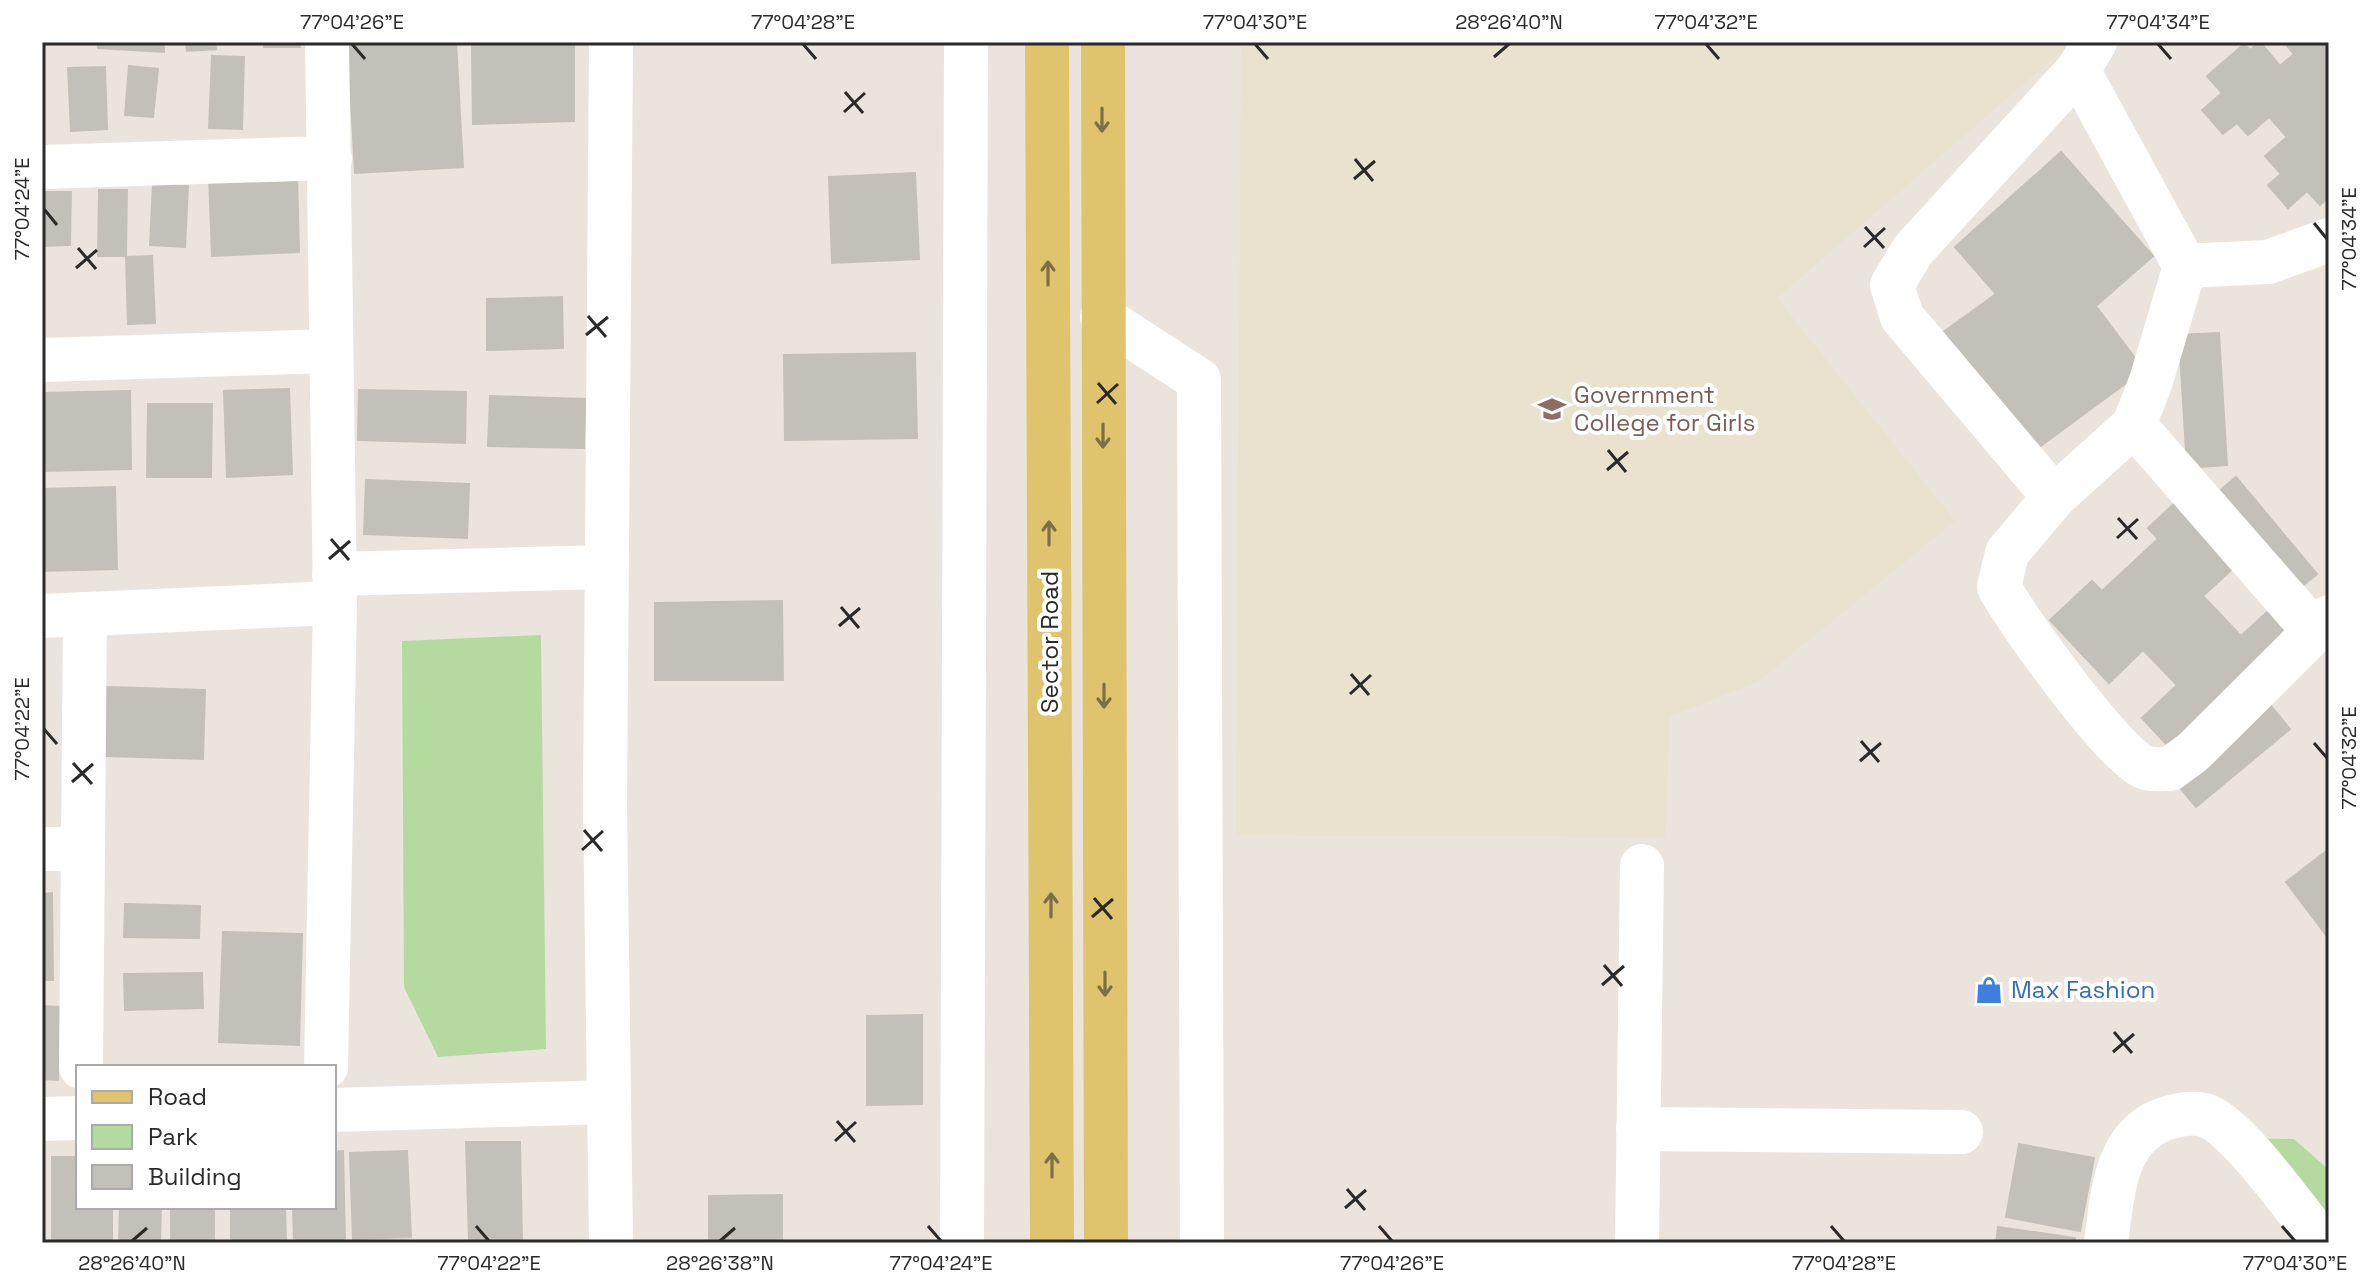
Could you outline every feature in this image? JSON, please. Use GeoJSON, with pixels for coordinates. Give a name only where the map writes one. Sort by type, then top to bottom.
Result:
{"type":"FeatureCollection","features":[{"type":"Feature","properties":{"kind":"main road","name":"Sector Road"},"geometry":{"type":"LineString","coordinates":[[1047,42],[1052,1243]]}},
{"type":"Feature","properties":{"kind":"main road"},"geometry":{"type":"LineString","coordinates":[[1103,42],[1106,1243]]}},
{"type":"Feature","properties":{"kind":"street"},"geometry":{"type":"LineString","coordinates":[[326,1065],[335,588],[327,42]]}},
{"type":"Feature","properties":{"kind":"street"},"geometry":{"type":"LineString","coordinates":[[611,42],[606,567],[611,1243]]}},
{"type":"Feature","properties":{"kind":"street"},"geometry":{"type":"LineString","coordinates":[[962,1243],[966,42]]}},
{"type":"Feature","properties":{"kind":"street"},"geometry":{"type":"LineString","coordinates":[[2054,497],[1902,317],[1892,285],[1913,250],[2086,56],[2185,266],[2151,381],[2134,425],[2054,497],[2007,553],[1999,587],[2014,615],[2118,746],[2144,768],[2170,769],[2193,752],[2322,624],[2134,425]]}},
{"type":"Feature","properties":{"kind":"street"},"geometry":{"type":"LineString","coordinates":[[42,167],[330,158]]}},
{"type":"Feature","properties":{"kind":"street"},"geometry":{"type":"LineString","coordinates":[[2185,266],[2268,262],[2329,240]]}},
{"type":"Feature","properties":{"kind":"street"},"geometry":{"type":"LineString","coordinates":[[1102,317],[1199,380],[1202,1243]]}},
{"type":"Feature","properties":{"kind":"street"},"geometry":{"type":"LineString","coordinates":[[42,360],[331,351]]}},
{"type":"Feature","properties":{"kind":"street"},"geometry":{"type":"LineString","coordinates":[[42,616],[335,588],[606,567]]}},
{"type":"Feature","properties":{"kind":"street"},"geometry":{"type":"LineString","coordinates":[[81,1065],[61,849],[85,614]]}},
{"type":"Feature","properties":{"kind":"street"},"geometry":{"type":"LineString","coordinates":[[1637,1243],[1642,866]]}},
{"type":"Feature","properties":{"kind":"street"},"geometry":{"type":"LineString","coordinates":[[336,1110],[608,1102]]}},
{"type":"Feature","properties":{"kind":"street"},"geometry":{"type":"LineString","coordinates":[[2106,1243],[2119,1163],[2127,1146],[2151,1122],[2180,1114],[2207,1115],[2234,1136],[2323,1243]]}},
{"type":"Feature","properties":{"kind":"street"},"geometry":{"type":"LineString","coordinates":[[42,1119],[76,1118]]}},
{"type":"Feature","properties":{"kind":"street"},"geometry":{"type":"LineString","coordinates":[[1638,1129],[1961,1132]]}},
{"type":"Feature","properties":{"kind":"shaded area","name":"Government College for Girls"},"geometry":{"type":"Polygon","coordinates":[[[1241,42],[2072,42],[1777,298],[1955,521],[1759,681],[1670,717],[1665,837],[1236,835],[1241,42]]]}},
{"type":"Feature","properties":{"kind":"green space"},"geometry":{"type":"Polygon","coordinates":[[[541,635],[546,1049],[438,1057],[404,987],[402,641],[541,635]]]}},
{"type":"Feature","properties":{"kind":"green space"},"geometry":{"type":"Polygon","coordinates":[[[2237,1138],[2294,1139],[2329,1170],[2329,1241],[2237,1138]]]}},
{"type":"Feature","properties":{"kind":"building"},"geometry":{"type":"Polygon","coordinates":[[[98,42],[164,42],[164,52],[98,48],[98,42]]]}},
{"type":"Feature","properties":{"kind":"building"},"geometry":{"type":"Polygon","coordinates":[[[186,42],[215,42],[216,49],[187,51],[186,42]]]}},
{"type":"Feature","properties":{"kind":"building"},"geometry":{"type":"Polygon","coordinates":[[[264,42],[300,42],[300,47],[264,47],[264,42]]]}},
{"type":"Feature","properties":{"kind":"building"},"geometry":{"type":"Polygon","coordinates":[[[456,42],[463,167],[355,173],[348,45],[456,42]]]}},
{"type":"Feature","properties":{"kind":"building"},"geometry":{"type":"Polygon","coordinates":[[[472,42],[574,42],[574,121],[473,124],[472,42]]]}},
{"type":"Feature","properties":{"kind":"building"},"geometry":{"type":"Polygon","coordinates":[[[2260,42],[2280,66],[2294,54],[2284,42],[2329,42],[2329,197],[2320,205],[2307,191],[2288,208],[2268,185],[2281,174],[2265,156],[2287,137],[2269,117],[2248,135],[2237,123],[2223,134],[2202,110],[2222,93],[2207,76],[2244,44],[2250,50],[2260,42]]]}},
{"type":"Feature","properties":{"kind":"building"},"geometry":{"type":"Polygon","coordinates":[[[212,56],[244,57],[242,129],[209,128],[212,56]]]}},
{"type":"Feature","properties":{"kind":"building"},"geometry":{"type":"Polygon","coordinates":[[[129,66],[158,69],[153,117],[125,115],[129,66]]]}},
{"type":"Feature","properties":{"kind":"building"},"geometry":{"type":"Polygon","coordinates":[[[105,67],[107,129],[71,131],[68,68],[105,67]]]}},
{"type":"Feature","properties":{"kind":"building"},"geometry":{"type":"Polygon","coordinates":[[[2061,152],[2153,256],[2096,306],[2144,370],[2031,453],[1942,333],[1996,294],[1955,247],[2061,152]]]}},
{"type":"Feature","properties":{"kind":"building"},"geometry":{"type":"Polygon","coordinates":[[[297,173],[299,252],[212,256],[209,177],[297,173]]]}},
{"type":"Feature","properties":{"kind":"building"},"geometry":{"type":"Polygon","coordinates":[[[915,173],[919,259],[832,263],[829,177],[915,173]]]}},
{"type":"Feature","properties":{"kind":"building"},"geometry":{"type":"Polygon","coordinates":[[[153,185],[188,186],[185,247],[150,245],[153,185]]]}},
{"type":"Feature","properties":{"kind":"building"},"geometry":{"type":"Polygon","coordinates":[[[99,190],[127,190],[126,256],[98,256],[99,190]]]}},
{"type":"Feature","properties":{"kind":"building"},"geometry":{"type":"Polygon","coordinates":[[[42,192],[71,192],[70,245],[42,246],[42,192]]]}},
{"type":"Feature","properties":{"kind":"building"},"geometry":{"type":"Polygon","coordinates":[[[152,256],[155,323],[128,324],[126,257],[152,256]]]}},
{"type":"Feature","properties":{"kind":"building"},"geometry":{"type":"Polygon","coordinates":[[[562,297],[563,348],[487,350],[487,299],[562,297]]]}},
{"type":"Feature","properties":{"kind":"building"},"geometry":{"type":"Polygon","coordinates":[[[2219,333],[2227,465],[2187,468],[2179,335],[2219,333]]]}},
{"type":"Feature","properties":{"kind":"building"},"geometry":{"type":"Polygon","coordinates":[[[915,353],[917,438],[785,440],[784,355],[915,353]]]}},
{"type":"Feature","properties":{"kind":"building"},"geometry":{"type":"Polygon","coordinates":[[[289,389],[292,474],[227,477],[224,391],[289,389]]]}},
{"type":"Feature","properties":{"kind":"building"},"geometry":{"type":"Polygon","coordinates":[[[359,390],[466,392],[465,443],[358,440],[359,390]]]}},
{"type":"Feature","properties":{"kind":"building"},"geometry":{"type":"Polygon","coordinates":[[[130,391],[131,469],[42,471],[42,393],[130,391]]]}},
{"type":"Feature","properties":{"kind":"building"},"geometry":{"type":"Polygon","coordinates":[[[490,396],[585,399],[584,448],[488,446],[490,396]]]}},
{"type":"Feature","properties":{"kind":"building"},"geometry":{"type":"Polygon","coordinates":[[[148,404],[212,404],[211,477],[147,477],[148,404]]]}},
{"type":"Feature","properties":{"kind":"building"},"geometry":{"type":"Polygon","coordinates":[[[2236,477],[2317,574],[2291,595],[2210,499],[2236,477]]]}},
{"type":"Feature","properties":{"kind":"building"},"geometry":{"type":"Polygon","coordinates":[[[366,480],[469,484],[467,538],[364,534],[366,480]]]}},
{"type":"Feature","properties":{"kind":"building"},"geometry":{"type":"Polygon","coordinates":[[[115,487],[117,569],[42,571],[42,489],[115,487]]]}},
{"type":"Feature","properties":{"kind":"building"},"geometry":{"type":"Polygon","coordinates":[[[2180,498],[2240,562],[2203,596],[2241,636],[2278,602],[2298,625],[2168,746],[2142,718],[2177,685],[2143,650],[2109,683],[2050,620],[2092,581],[2102,591],[2158,539],[2148,528],[2180,498]]]}},
{"type":"Feature","properties":{"kind":"building"},"geometry":{"type":"Polygon","coordinates":[[[782,601],[783,680],[655,680],[655,603],[782,601]]]}},
{"type":"Feature","properties":{"kind":"building"},"geometry":{"type":"Polygon","coordinates":[[[107,687],[205,690],[203,759],[105,756],[107,687]]]}},
{"type":"Feature","properties":{"kind":"building"},"geometry":{"type":"Polygon","coordinates":[[[2265,699],[2290,729],[2196,807],[2171,777],[2265,699]]]}},
{"type":"Feature","properties":{"kind":"building"},"geometry":{"type":"Polygon","coordinates":[[[2329,849],[2329,939],[2286,882],[2329,849]]]}},
{"type":"Feature","properties":{"kind":"building"},"geometry":{"type":"Polygon","coordinates":[[[52,893],[53,980],[42,980],[42,894],[52,893]]]}},
{"type":"Feature","properties":{"kind":"building"},"geometry":{"type":"Polygon","coordinates":[[[125,904],[200,906],[199,938],[124,937],[125,904]]]}},
{"type":"Feature","properties":{"kind":"building"},"geometry":{"type":"Polygon","coordinates":[[[223,932],[302,934],[299,1045],[219,1042],[223,932]]]}},
{"type":"Feature","properties":{"kind":"building"},"geometry":{"type":"Polygon","coordinates":[[[202,973],[203,1008],[125,1010],[124,974],[202,973]]]}},
{"type":"Feature","properties":{"kind":"building"},"geometry":{"type":"Polygon","coordinates":[[[42,1006],[60,1007],[58,1080],[42,1079],[42,1006]]]}},
{"type":"Feature","properties":{"kind":"building"},"geometry":{"type":"Polygon","coordinates":[[[922,1015],[922,1104],[867,1105],[867,1016],[922,1015]]]}},
{"type":"Feature","properties":{"kind":"building"},"geometry":{"type":"Polygon","coordinates":[[[466,1142],[520,1142],[522,1240],[469,1241],[466,1142]]]}},
{"type":"Feature","properties":{"kind":"building"},"geometry":{"type":"Polygon","coordinates":[[[2019,1144],[2094,1158],[2080,1231],[2006,1217],[2019,1144]]]}},
{"type":"Feature","properties":{"kind":"building"},"geometry":{"type":"Polygon","coordinates":[[[343,1151],[345,1242],[294,1242],[293,1209],[336,1209],[336,1152],[343,1151]]]}},
{"type":"Feature","properties":{"kind":"building"},"geometry":{"type":"Polygon","coordinates":[[[407,1151],[411,1237],[353,1239],[350,1153],[407,1151]]]}},
{"type":"Feature","properties":{"kind":"building"},"geometry":{"type":"Polygon","coordinates":[[[52,1157],[76,1157],[76,1209],[112,1209],[112,1241],[52,1241],[52,1157]]]}},
{"type":"Feature","properties":{"kind":"building"},"geometry":{"type":"Polygon","coordinates":[[[782,1195],[782,1243],[709,1243],[709,1196],[782,1195]]]}},
{"type":"Feature","properties":{"kind":"building"},"geometry":{"type":"Polygon","coordinates":[[[120,1209],[161,1209],[160,1243],[119,1243],[120,1209]]]}},
{"type":"Feature","properties":{"kind":"building"},"geometry":{"type":"Polygon","coordinates":[[[171,1209],[214,1209],[214,1243],[171,1243],[171,1209]]]}},
{"type":"Feature","properties":{"kind":"building"},"geometry":{"type":"Polygon","coordinates":[[[231,1209],[285,1209],[286,1242],[231,1243],[231,1209]]]}},
{"type":"Feature","properties":{"kind":"building"},"geometry":{"type":"Polygon","coordinates":[[[1998,1227],[2075,1238],[2074,1243],[1996,1243],[1998,1227]]]}},
{"type":"Feature","properties":{"kind":"place","name":"Government College for Girls"},"geometry":{"type":"Point","coordinates":[1552,409]}},
{"type":"Feature","properties":{"kind":"place","name":"Max Fashion"},"geometry":{"type":"Point","coordinates":[1989,990]}}]}
